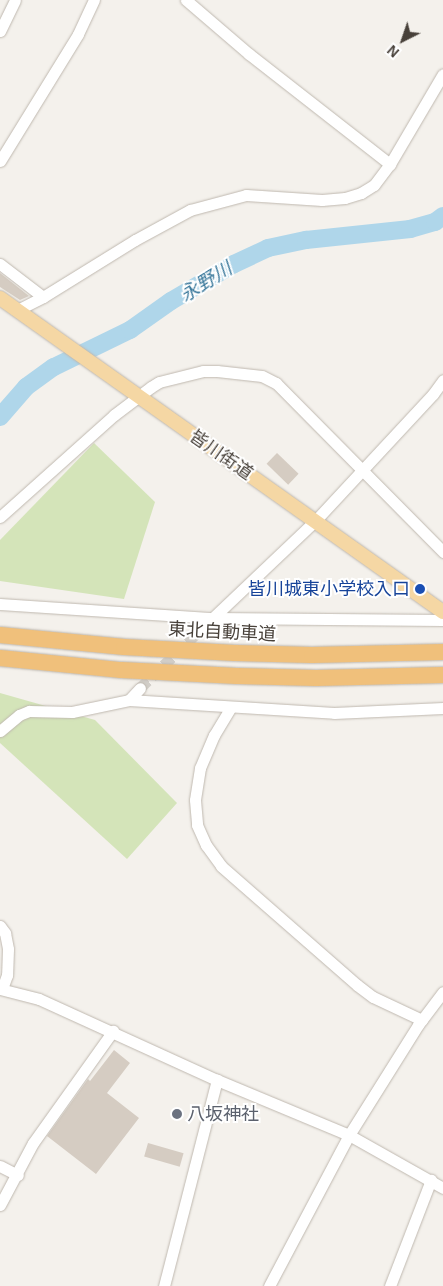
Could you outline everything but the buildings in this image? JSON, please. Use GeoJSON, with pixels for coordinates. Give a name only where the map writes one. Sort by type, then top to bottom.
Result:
{"type":"FeatureCollection","features":[{"type":"Feature","properties":{"kind":"highway","name":"東北自動車道"},"geometry":{"type":"LineString","coordinates":[[0,635],[124,647],[235,653],[332,655],[443,652]]}},
{"type":"Feature","properties":{"kind":"highway"},"geometry":{"type":"LineString","coordinates":[[0,658],[121,670],[237,676],[316,678],[443,675]]}},
{"type":"Feature","properties":{"kind":"main road","name":"皆川街道"},"geometry":{"type":"LineString","coordinates":[[0,298],[443,612]]}},
{"type":"Feature","properties":{"kind":"street"},"geometry":{"type":"LineString","coordinates":[[0,31],[15,0]]}},
{"type":"Feature","properties":{"kind":"street"},"geometry":{"type":"LineString","coordinates":[[0,161],[78,34],[94,0]]}},
{"type":"Feature","properties":{"kind":"street"},"geometry":{"type":"LineString","coordinates":[[186,0],[250,54],[390,164]]}},
{"type":"Feature","properties":{"kind":"street"},"geometry":{"type":"LineString","coordinates":[[20,313],[43,296],[135,240],[190,210],[246,195],[322,200],[345,198],[374,185],[390,164],[443,74]]}},
{"type":"Feature","properties":{"kind":"street"},"geometry":{"type":"LineString","coordinates":[[0,264],[43,296]]}},
{"type":"Feature","properties":{"kind":"street"},"geometry":{"type":"LineString","coordinates":[[0,517],[136,395],[158,382],[203,371],[262,376],[276,383],[443,552]]}},
{"type":"Feature","properties":{"kind":"street"},"geometry":{"type":"LineString","coordinates":[[199,631],[315,521],[433,394],[443,380]]}},
{"type":"Feature","properties":{"kind":"street"},"geometry":{"type":"LineString","coordinates":[[0,604],[213,618],[443,620]]}},
{"type":"Feature","properties":{"kind":"street"},"geometry":{"type":"LineString","coordinates":[[129,700],[140,688]]}},
{"type":"Feature","properties":{"kind":"street"},"geometry":{"type":"LineString","coordinates":[[0,732],[19,715],[29,711],[72,712],[129,700],[334,713],[443,708]]}},
{"type":"Feature","properties":{"kind":"street"},"geometry":{"type":"LineString","coordinates":[[231,707],[214,735],[200,768],[195,800],[196,825],[206,845],[221,866],[357,985],[373,997],[422,1020]]}},
{"type":"Feature","properties":{"kind":"street"},"geometry":{"type":"LineString","coordinates":[[0,926],[5,933],[8,949],[7,975],[1,989],[39,998],[217,1080],[349,1135],[443,1188]]}},
{"type":"Feature","properties":{"kind":"street"},"geometry":{"type":"LineString","coordinates":[[269,1286],[349,1135],[422,1020],[443,992]]}},
{"type":"Feature","properties":{"kind":"street"},"geometry":{"type":"LineString","coordinates":[[0,1205],[18,1175],[33,1143],[113,1031]]}},
{"type":"Feature","properties":{"kind":"street"},"geometry":{"type":"LineString","coordinates":[[164,1286],[217,1080]]}},
{"type":"Feature","properties":{"kind":"street"},"geometry":{"type":"LineString","coordinates":[[0,1166],[18,1175]]}},
{"type":"Feature","properties":{"kind":"street"},"geometry":{"type":"LineString","coordinates":[[390,1286],[431,1180]]}},
{"type":"Feature","properties":{"kind":"green space"},"geometry":{"type":"Polygon","coordinates":[[[94,443],[155,502],[124,599],[0,581],[0,540],[94,443]]]}},
{"type":"Feature","properties":{"kind":"green space"},"geometry":{"type":"Polygon","coordinates":[[[0,693],[95,720],[177,803],[127,859],[0,743],[0,693]]]}},
{"type":"Feature","properties":{"kind":"waterway","name":"永野川"},"geometry":{"type":"LineString","coordinates":[[0,417],[26,387],[54,367],[130,330],[171,301],[234,264],[268,248],[306,240],[410,229],[435,222],[443,216]]}},
{"type":"Feature","properties":{"kind":"tunnel"},"geometry":{"type":"LineString","coordinates":[[140,688],[199,631]]}},
{"type":"Feature","properties":{"kind":"place","name":"皆川城東小学校入口"},"geometry":{"type":"Point","coordinates":[420,589]}},
{"type":"Feature","properties":{"kind":"place","name":"八坂神社"},"geometry":{"type":"Point","coordinates":[177,1114]}}]}
